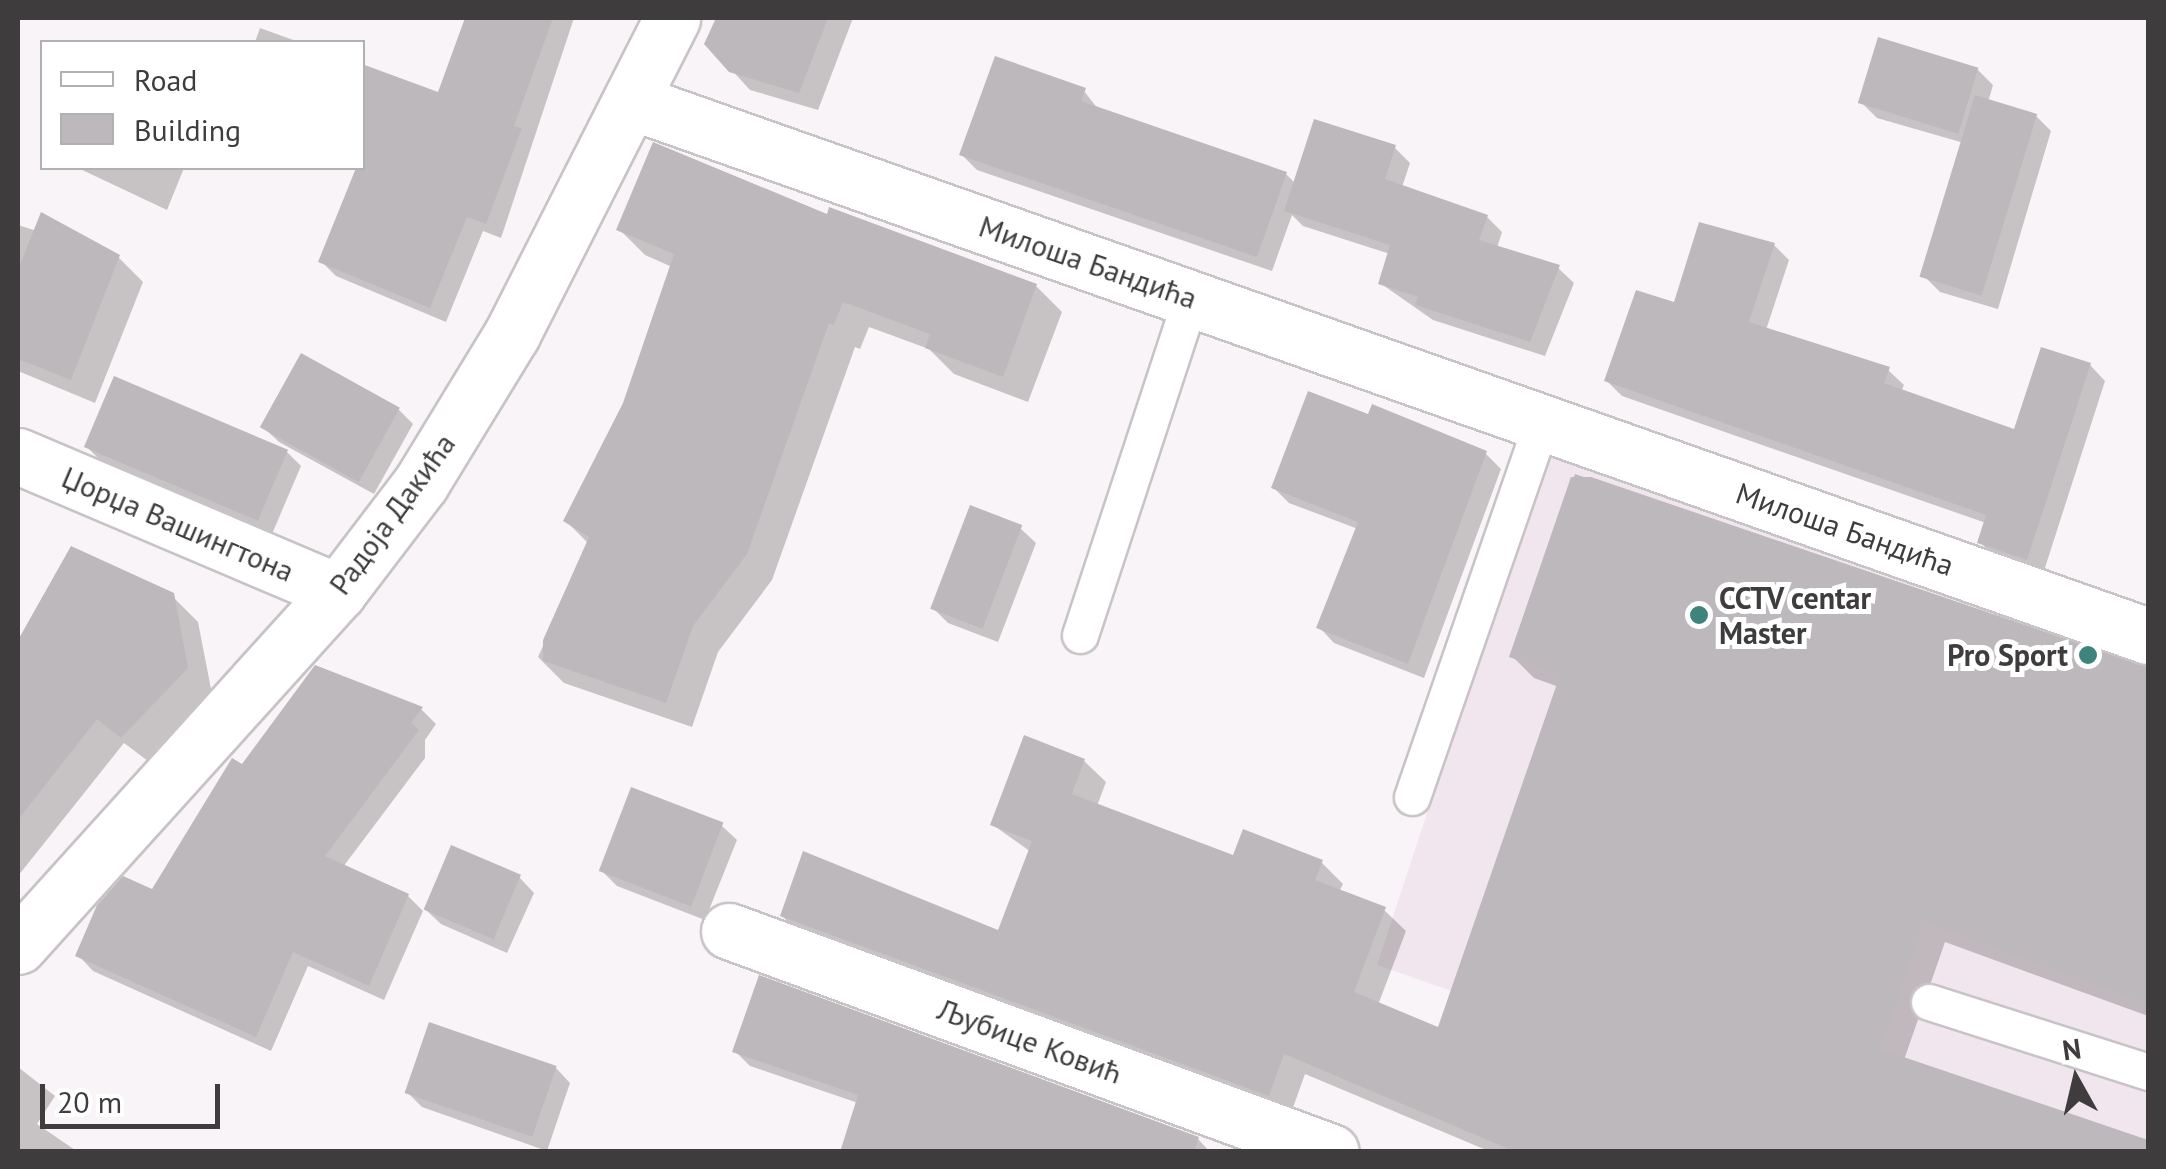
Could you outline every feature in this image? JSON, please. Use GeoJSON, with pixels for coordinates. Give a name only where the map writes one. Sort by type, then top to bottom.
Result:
{"type":"FeatureCollection","features":[{"type":"Feature","properties":{"kind":"street","name":"Радоја Дакића"},"geometry":{"type":"LineString","coordinates":[[18,946],[338,592],[421,483],[512,334],[633,102],[672,18]]}},
{"type":"Feature","properties":{"kind":"street","name":"Милоша Бандића"},"geometry":{"type":"LineString","coordinates":[[633,102],[2148,636]]}},
{"type":"Feature","properties":{"kind":"street","name":"Џорџа Вашингтона"},"geometry":{"type":"LineString","coordinates":[[18,456],[338,592]]}},
{"type":"Feature","properties":{"kind":"street","name":"Љубице Ковић"},"geometry":{"type":"LineString","coordinates":[[728,932],[1331,1152]]}},
{"type":"Feature","properties":{"kind":"lane"},"geometry":{"type":"LineString","coordinates":[[1080,635],[1191,298]]}},
{"type":"Feature","properties":{"kind":"lane"},"geometry":{"type":"LineString","coordinates":[[1412,797],[1542,422]]}},
{"type":"Feature","properties":{"kind":"lane"},"geometry":{"type":"LineString","coordinates":[[1929,1002],[2148,1072]]}},
{"type":"Feature","properties":{"kind":"shaded area"},"geometry":{"type":"Polygon","coordinates":[[[1548,446],[2148,656],[2148,1151],[1913,1151],[1377,965],[1548,446]]]}},
{"type":"Feature","properties":{"kind":"building"},"geometry":{"type":"Polygon","coordinates":[[[465,18],[553,18],[514,126],[522,128],[486,224],[467,217],[430,308],[318,262],[355,170],[365,170],[365,65],[438,92],[465,18]]]}},
{"type":"Feature","properties":{"kind":"building"},"geometry":{"type":"Polygon","coordinates":[[[716,18],[828,18],[799,93],[729,72],[704,44],[716,18]]]}},
{"type":"Feature","properties":{"kind":"building"},"geometry":{"type":"Polygon","coordinates":[[[1878,37],[1978,68],[1958,134],[1858,103],[1878,37]]]}},
{"type":"Feature","properties":{"kind":"building"},"geometry":{"type":"Polygon","coordinates":[[[995,56],[1086,88],[1081,101],[1287,172],[1257,257],[959,155],[995,56]]]}},
{"type":"Feature","properties":{"kind":"building"},"geometry":{"type":"Polygon","coordinates":[[[1975,95],[2037,114],[1982,296],[1919,277],[1975,95]]]}},
{"type":"Feature","properties":{"kind":"building"},"geometry":{"type":"Polygon","coordinates":[[[1314,119],[1396,145],[1385,179],[1488,215],[1479,240],[1560,265],[1530,342],[1415,305],[1418,297],[1378,284],[1390,245],[1284,211],[1314,119]]]}},
{"type":"Feature","properties":{"kind":"building"},"geometry":{"type":"Polygon","coordinates":[[[653,142],[827,214],[829,207],[1037,284],[1003,377],[925,348],[930,334],[843,302],[834,325],[829,323],[747,554],[693,626],[666,703],[543,661],[543,640],[589,537],[563,521],[623,403],[674,254],[616,230],[653,142]]]}},
{"type":"Feature","properties":{"kind":"building"},"geometry":{"type":"Polygon","coordinates":[[[41,212],[120,255],[71,380],[18,359],[18,270],[41,212]]]}},
{"type":"Feature","properties":{"kind":"building"},"geometry":{"type":"Polygon","coordinates":[[[1699,222],[1775,243],[1749,322],[1890,367],[1884,383],[2014,429],[2041,347],[2091,363],[2027,560],[1977,543],[1986,515],[1604,381],[1636,290],[1674,302],[1699,222]]]}},
{"type":"Feature","properties":{"kind":"building"},"geometry":{"type":"Polygon","coordinates":[[[301,353],[400,408],[359,482],[260,427],[301,353]]]}},
{"type":"Feature","properties":{"kind":"building"},"geometry":{"type":"Polygon","coordinates":[[[114,376],[288,450],[258,521],[84,447],[114,376]]]}},
{"type":"Feature","properties":{"kind":"building"},"geometry":{"type":"Polygon","coordinates":[[[1308,391],[1368,414],[1372,404],[1487,451],[1408,664],[1316,628],[1358,522],[1271,488],[1308,391]]]}},
{"type":"Feature","properties":{"kind":"building"},"geometry":{"type":"Polygon","coordinates":[[[1571,477],[1591,477],[2148,667],[2148,1004],[1924,922],[1880,1049],[2148,1140],[2148,1152],[1516,1152],[1284,1054],[1269,1096],[780,916],[803,851],[998,930],[1032,841],[990,825],[1024,735],[1085,759],[1072,794],[1233,855],[1243,829],[1323,860],[1315,880],[1386,907],[1354,992],[1438,1027],[1560,675],[1509,657],[1571,477]]]}},
{"type":"Feature","properties":{"kind":"building"},"geometry":{"type":"Polygon","coordinates":[[[970,505],[1022,525],[983,629],[930,609],[970,505]]]}},
{"type":"Feature","properties":{"kind":"building"},"geometry":{"type":"Polygon","coordinates":[[[71,546],[174,593],[188,668],[121,738],[97,719],[18,820],[18,640],[71,546]]]}},
{"type":"Feature","properties":{"kind":"building"},"geometry":{"type":"Polygon","coordinates":[[[315,665],[423,707],[411,723],[419,730],[325,856],[409,894],[369,986],[293,952],[256,1037],[75,956],[97,905],[123,876],[152,889],[232,758],[242,764],[315,665]]]}},
{"type":"Feature","properties":{"kind":"building"},"geometry":{"type":"Polygon","coordinates":[[[631,787],[723,822],[691,907],[599,871],[631,787]]]}},
{"type":"Feature","properties":{"kind":"building"},"geometry":{"type":"Polygon","coordinates":[[[451,845],[521,875],[494,939],[424,909],[451,845]]]}},
{"type":"Feature","properties":{"kind":"building"},"geometry":{"type":"Polygon","coordinates":[[[759,975],[1199,1137],[1194,1152],[840,1152],[858,1095],[732,1052],[759,975]]]}},
{"type":"Feature","properties":{"kind":"building"},"geometry":{"type":"Polygon","coordinates":[[[429,1022],[557,1066],[532,1137],[405,1093],[429,1022]]]}},
{"type":"Feature","properties":{"kind":"place","name":"CCTV centar Master"},"geometry":{"type":"Point","coordinates":[1699,615]}},
{"type":"Feature","properties":{"kind":"place","name":"Pro Sport"},"geometry":{"type":"Point","coordinates":[2088,655]}}]}
